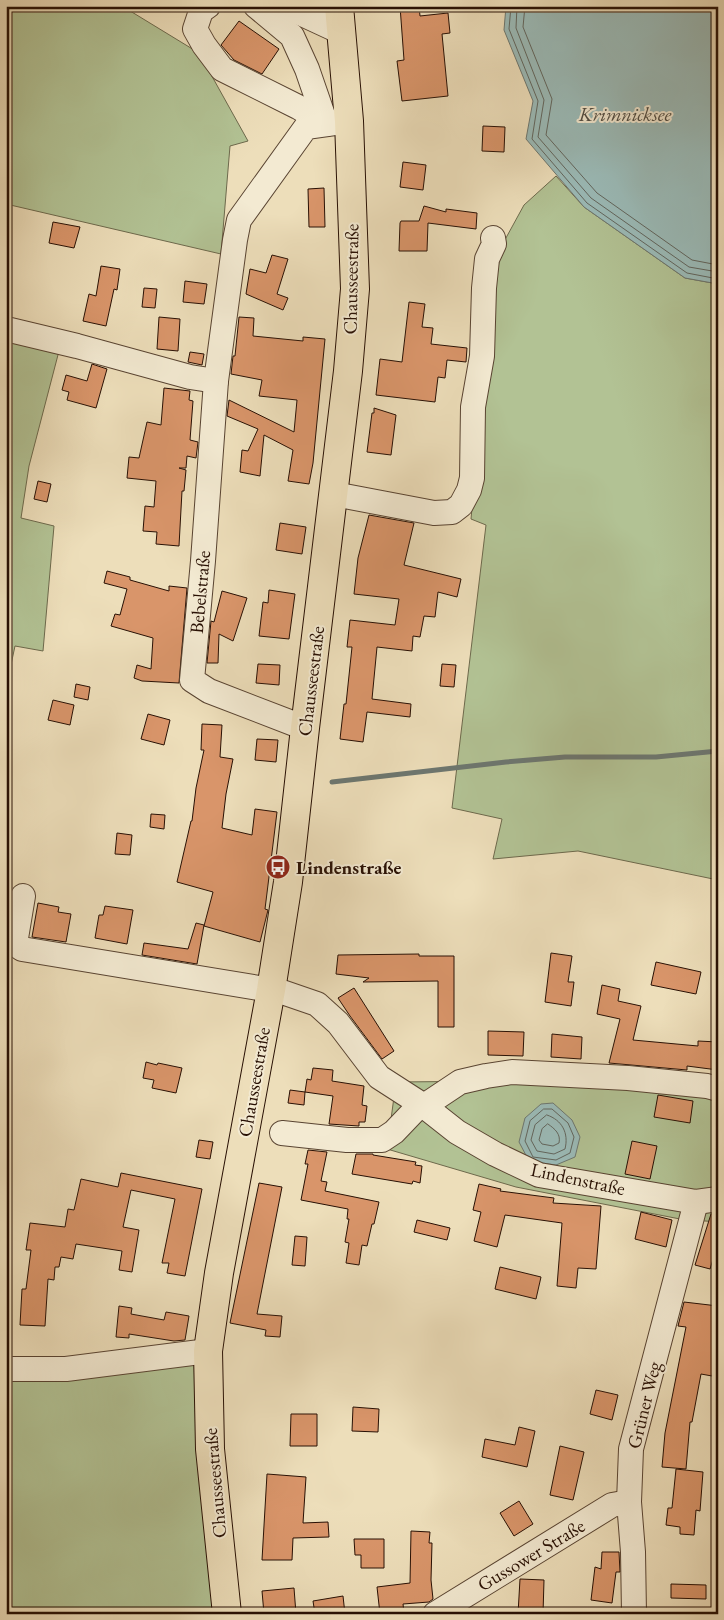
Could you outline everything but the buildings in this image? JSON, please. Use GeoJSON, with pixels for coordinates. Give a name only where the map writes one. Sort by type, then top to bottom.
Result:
{"type":"FeatureCollection","features":[{"type":"Feature","properties":{"kind":"main road","name":"Chausseestraße"},"geometry":{"type":"LineString","coordinates":[[227,1614],[210,1450],[208,1351],[219,1273],[271,990],[288,882],[348,371],[355,289],[337,123],[340,19]]}},
{"type":"Feature","properties":{"kind":"street"},"geometry":{"type":"LineString","coordinates":[[208,6],[201,11],[195,29],[222,69],[298,107],[337,123]]}},
{"type":"Feature","properties":{"kind":"street"},"geometry":{"type":"LineString","coordinates":[[256,6],[292,36],[307,69],[337,123]]}},
{"type":"Feature","properties":{"kind":"street"},"geometry":{"type":"LineString","coordinates":[[285,6],[340,19]]}},
{"type":"Feature","properties":{"kind":"street","name":"Bebelstraße"},"geometry":{"type":"LineString","coordinates":[[305,728],[209,691],[192,680],[216,381],[239,220],[306,128],[337,123]]}},
{"type":"Feature","properties":{"kind":"street"},"geometry":{"type":"LineString","coordinates":[[334,494],[434,513],[452,512],[461,504],[470,490],[472,478],[473,407],[482,356],[484,288],[487,259],[494,244],[493,238]]}},
{"type":"Feature","properties":{"kind":"street"},"geometry":{"type":"LineString","coordinates":[[6,329],[190,377],[216,381]]}},
{"type":"Feature","properties":{"kind":"street","name":"Lindenstraße"},"geometry":{"type":"LineString","coordinates":[[23,896],[15,944],[22,949],[271,990],[317,1004],[338,1024],[379,1077],[424,1106],[456,1132],[495,1154],[539,1175],[707,1200]]}},
{"type":"Feature","properties":{"kind":"street"},"geometry":{"type":"LineString","coordinates":[[282,1133],[346,1140],[382,1140],[394,1132],[416,1109],[424,1106],[460,1082],[512,1072],[628,1078],[706,1086],[718,1089]]}},
{"type":"Feature","properties":{"kind":"street","name":"Grüner Weg"},"geometry":{"type":"LineString","coordinates":[[634,1614],[633,1552],[629,1502],[631,1449],[707,1200]]}},
{"type":"Feature","properties":{"kind":"street"},"geometry":{"type":"LineString","coordinates":[[6,1369],[66,1369],[208,1351]]}},
{"type":"Feature","properties":{"kind":"street","name":"Gussower Straße"},"geometry":{"type":"LineString","coordinates":[[435,1614],[612,1505],[629,1502]]}},
{"type":"Feature","properties":{"kind":"green space"},"geometry":{"type":"Polygon","coordinates":[[[6,6],[122,6],[199,53],[248,141],[230,146],[221,254],[6,204],[6,6]]]}},
{"type":"Feature","properties":{"kind":"green space"},"geometry":{"type":"Polygon","coordinates":[[[556,176],[584,207],[685,278],[718,284],[718,880],[578,851],[493,859],[502,819],[452,808],[486,525],[471,519],[486,356],[501,247],[524,205],[556,176]]]}},
{"type":"Feature","properties":{"kind":"green space"},"geometry":{"type":"Polygon","coordinates":[[[6,338],[59,351],[29,466],[21,518],[54,526],[43,651],[15,646],[6,688],[6,338]]]}},
{"type":"Feature","properties":{"kind":"green space"},"geometry":{"type":"Polygon","coordinates":[[[504,1081],[718,1093],[718,1222],[680,1219],[516,1187],[387,1149],[396,1082],[504,1081]]]}},
{"type":"Feature","properties":{"kind":"green space"},"geometry":{"type":"Polygon","coordinates":[[[198,1360],[218,1614],[6,1614],[6,1375],[198,1360]]]}},
{"type":"Feature","properties":{"kind":"water","name":"Krimnicksee"},"geometry":{"type":"Polygon","coordinates":[[[506,6],[718,6],[718,284],[685,278],[584,207],[526,139],[533,101],[504,30],[506,6]]]}},
{"type":"Feature","properties":{"kind":"water"},"geometry":{"type":"Polygon","coordinates":[[[553,1103],[572,1120],[580,1137],[575,1157],[556,1165],[529,1161],[519,1142],[525,1118],[541,1104],[553,1103]]]}},
{"type":"Feature","properties":{"kind":"waterway"},"geometry":{"type":"LineString","coordinates":[[332,782],[565,757],[656,757],[718,751]]}},
{"type":"Feature","properties":{"kind":"place","name":"Lindenstraße"},"geometry":{"type":"Point","coordinates":[278,867]}}]}
